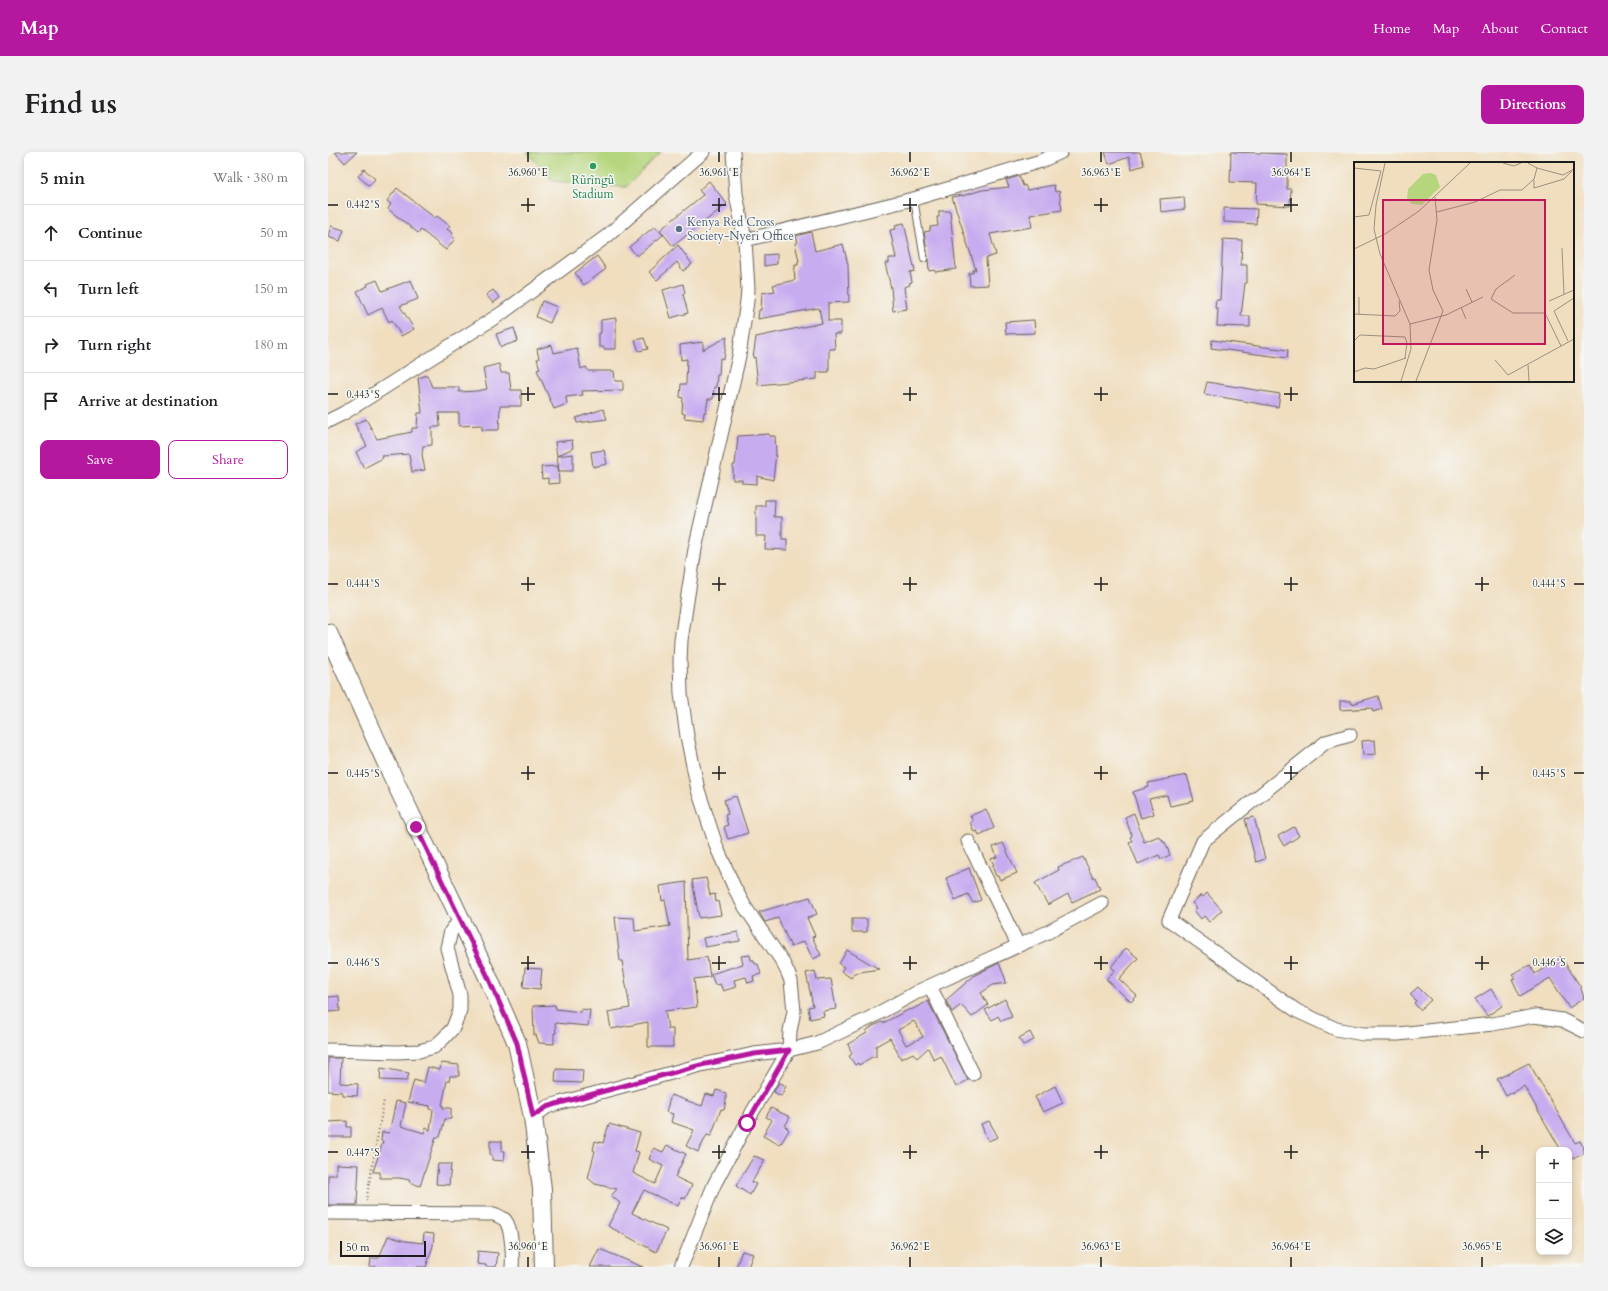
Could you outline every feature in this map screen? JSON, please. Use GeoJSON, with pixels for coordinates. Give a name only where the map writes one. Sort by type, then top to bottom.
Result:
{"type":"FeatureCollection","features":[{"type":"Feature","properties":{"kind":"main road"},"geometry":{"type":"LineString","coordinates":[[328,633],[391,773],[488,977],[517,1043],[533,1116],[542,1189],[544,1267]]}},
{"type":"Feature","properties":{"kind":"street"},"geometry":{"type":"LineString","coordinates":[[328,421],[344,414],[502,313],[607,236],[703,152]]}},
{"type":"Feature","properties":{"kind":"street"},"geometry":{"type":"LineString","coordinates":[[681,1267],[714,1185],[753,1111],[789,1050],[790,1031],[794,1011],[791,981],[782,961],[745,907],[726,872],[698,790],[687,736],[681,694],[681,640],[695,549],[739,356],[748,289],[745,240],[736,194],[733,152]]}},
{"type":"Feature","properties":{"kind":"street"},"geometry":{"type":"LineString","coordinates":[[745,240],[914,199],[1041,162],[1061,152]]}},
{"type":"Feature","properties":{"kind":"street"},"geometry":{"type":"LineString","coordinates":[[1350,735],[1326,742],[1203,841],[1169,920],[1297,1011],[1336,1029],[1363,1034],[1398,1034],[1493,1024],[1534,1016],[1562,1020],[1584,1031]]}},
{"type":"Feature","properties":{"kind":"street"},"geometry":{"type":"LineString","coordinates":[[968,841],[1018,945]]}},
{"type":"Feature","properties":{"kind":"street"},"geometry":{"type":"LineString","coordinates":[[533,1116],[547,1107],[556,1104],[701,1065],[754,1054],[789,1050],[817,1043],[870,1018],[930,986],[1018,945],[1102,903]]}},
{"type":"Feature","properties":{"kind":"street"},"geometry":{"type":"LineString","coordinates":[[328,1050],[396,1052],[419,1051],[434,1047],[444,1038],[453,1028],[460,1010],[460,996],[447,948],[451,931],[460,920]]}},
{"type":"Feature","properties":{"kind":"street"},"geometry":{"type":"LineString","coordinates":[[930,986],[973,1074]]}},
{"type":"Feature","properties":{"kind":"street"},"geometry":{"type":"LineString","coordinates":[[328,1213],[494,1214],[507,1222],[512,1244],[512,1267]]}},
{"type":"Feature","properties":{"kind":"lane"},"geometry":{"type":"LineString","coordinates":[[914,199],[924,259]]}},
{"type":"Feature","properties":{"kind":"path"},"geometry":{"type":"LineString","coordinates":[[364,1213],[384,1100]]}},
{"type":"Feature","properties":{"kind":"green space","name":"Rũrĩngũ Stadium"},"geometry":{"type":"Polygon","coordinates":[[[527,152],[661,152],[626,187],[553,181],[527,152]]]}},
{"type":"Feature","properties":{"kind":"building"},"geometry":{"type":"Polygon","coordinates":[[[335,152],[357,152],[345,163],[335,152]]]}},
{"type":"Feature","properties":{"kind":"building"},"geometry":{"type":"Polygon","coordinates":[[[1105,152],[1140,152],[1144,165],[1132,169],[1129,157],[1109,164],[1105,152]]]}},
{"type":"Feature","properties":{"kind":"building"},"geometry":{"type":"Polygon","coordinates":[[[1231,152],[1287,154],[1287,189],[1291,189],[1290,206],[1256,204],[1257,183],[1230,182],[1231,152]]]}},
{"type":"Feature","properties":{"kind":"building"},"geometry":{"type":"Polygon","coordinates":[[[364,169],[375,179],[369,186],[358,176],[364,169]]]}},
{"type":"Feature","properties":{"kind":"building"},"geometry":{"type":"Polygon","coordinates":[[[1019,176],[1023,186],[1025,185],[1027,190],[1054,185],[1055,192],[1059,191],[1062,210],[1030,215],[1032,227],[990,234],[996,255],[986,258],[988,285],[970,286],[969,273],[973,273],[973,270],[976,270],[952,197],[962,196],[982,190],[1009,187],[1006,180],[1019,176]]]}},
{"type":"Feature","properties":{"kind":"building"},"geometry":{"type":"Polygon","coordinates":[[[709,181],[727,204],[673,246],[660,230],[703,195],[699,190],[709,181]]]}},
{"type":"Feature","properties":{"kind":"building"},"geometry":{"type":"Polygon","coordinates":[[[397,188],[435,218],[437,216],[450,226],[447,229],[453,233],[451,236],[455,239],[446,250],[421,230],[418,233],[388,209],[391,204],[387,201],[397,188]]]}},
{"type":"Feature","properties":{"kind":"building"},"geometry":{"type":"Polygon","coordinates":[[[1184,197],[1185,209],[1161,212],[1160,199],[1184,197]]]}},
{"type":"Feature","properties":{"kind":"building"},"geometry":{"type":"Polygon","coordinates":[[[1224,208],[1257,209],[1256,224],[1224,222],[1224,208]]]}},
{"type":"Feature","properties":{"kind":"building"},"geometry":{"type":"Polygon","coordinates":[[[939,211],[950,211],[956,269],[935,272],[935,270],[929,271],[924,232],[930,231],[930,227],[938,226],[937,217],[939,217],[939,211]]]}},
{"type":"Feature","properties":{"kind":"building"},"geometry":{"type":"Polygon","coordinates":[[[904,223],[915,271],[910,272],[912,282],[909,283],[910,285],[904,287],[907,309],[893,311],[891,288],[885,263],[889,263],[889,258],[896,258],[890,230],[896,229],[895,225],[904,223]]]}},
{"type":"Feature","properties":{"kind":"building"},"geometry":{"type":"Polygon","coordinates":[[[331,226],[344,230],[340,241],[328,237],[331,226]]]}},
{"type":"Feature","properties":{"kind":"building"},"geometry":{"type":"Polygon","coordinates":[[[655,226],[663,235],[637,256],[629,247],[655,226]]]}},
{"type":"Feature","properties":{"kind":"building"},"geometry":{"type":"Polygon","coordinates":[[[811,232],[815,251],[843,244],[848,265],[849,302],[828,303],[828,321],[841,321],[841,334],[834,334],[835,349],[829,349],[829,372],[817,372],[817,379],[758,385],[755,357],[753,358],[756,337],[822,323],[819,308],[758,319],[759,310],[761,310],[762,293],[775,291],[773,285],[795,280],[794,269],[795,265],[798,265],[799,261],[795,243],[798,242],[796,236],[811,232]]]}},
{"type":"Feature","properties":{"kind":"building"},"geometry":{"type":"Polygon","coordinates":[[[1223,239],[1242,240],[1241,265],[1247,265],[1247,283],[1245,283],[1241,316],[1250,316],[1250,327],[1217,326],[1218,309],[1215,308],[1216,300],[1220,300],[1223,239]]]}},
{"type":"Feature","properties":{"kind":"building"},"geometry":{"type":"Polygon","coordinates":[[[678,245],[692,264],[683,271],[677,262],[657,280],[649,272],[678,245]]]}},
{"type":"Feature","properties":{"kind":"building"},"geometry":{"type":"Polygon","coordinates":[[[777,254],[777,264],[764,266],[764,255],[777,254]]]}},
{"type":"Feature","properties":{"kind":"building"},"geometry":{"type":"Polygon","coordinates":[[[597,256],[606,269],[584,285],[575,273],[597,256]]]}},
{"type":"Feature","properties":{"kind":"building"},"geometry":{"type":"Polygon","coordinates":[[[377,280],[382,291],[411,280],[418,299],[400,306],[414,329],[401,336],[392,320],[389,322],[382,308],[368,315],[357,291],[368,286],[367,284],[377,280]]]}},
{"type":"Feature","properties":{"kind":"building"},"geometry":{"type":"Polygon","coordinates":[[[683,284],[685,293],[683,294],[688,313],[671,318],[663,290],[683,284]]]}},
{"type":"Feature","properties":{"kind":"building"},"geometry":{"type":"Polygon","coordinates":[[[493,290],[500,298],[493,303],[486,295],[493,290]]]}},
{"type":"Feature","properties":{"kind":"building"},"geometry":{"type":"Polygon","coordinates":[[[542,301],[557,307],[550,323],[536,317],[542,301]]]}},
{"type":"Feature","properties":{"kind":"building"},"geometry":{"type":"Polygon","coordinates":[[[616,318],[616,349],[604,349],[604,347],[599,347],[601,320],[616,318]]]}},
{"type":"Feature","properties":{"kind":"building"},"geometry":{"type":"Polygon","coordinates":[[[1034,320],[1035,333],[1006,334],[1005,322],[1034,320]]]}},
{"type":"Feature","properties":{"kind":"building"},"geometry":{"type":"Polygon","coordinates":[[[514,328],[518,341],[501,347],[496,334],[514,328]]]}},
{"type":"Feature","properties":{"kind":"building"},"geometry":{"type":"Polygon","coordinates":[[[727,337],[724,359],[720,358],[719,375],[717,375],[716,387],[714,387],[713,399],[708,399],[703,420],[684,418],[685,414],[682,413],[683,398],[680,397],[681,384],[686,384],[687,359],[681,360],[680,345],[703,342],[703,350],[727,337]]]}},
{"type":"Feature","properties":{"kind":"building"},"geometry":{"type":"Polygon","coordinates":[[[644,338],[648,349],[639,351],[635,340],[644,338]]]}},
{"type":"Feature","properties":{"kind":"building"},"geometry":{"type":"Polygon","coordinates":[[[1212,340],[1288,350],[1287,358],[1211,348],[1212,340]]]}},
{"type":"Feature","properties":{"kind":"building"},"geometry":{"type":"Polygon","coordinates":[[[552,345],[554,353],[577,348],[581,369],[586,367],[588,371],[614,371],[615,381],[623,381],[623,390],[582,391],[583,395],[566,397],[567,404],[554,409],[537,370],[540,369],[537,359],[539,359],[537,349],[552,345]]]}},
{"type":"Feature","properties":{"kind":"building"},"geometry":{"type":"Polygon","coordinates":[[[499,364],[501,373],[509,373],[511,390],[521,390],[521,406],[500,406],[499,430],[482,430],[482,425],[459,426],[459,413],[439,413],[440,427],[432,427],[432,445],[423,446],[422,455],[425,470],[412,472],[409,454],[382,456],[383,458],[364,468],[356,452],[367,446],[355,424],[366,419],[377,439],[412,432],[412,428],[417,428],[418,413],[422,413],[418,378],[427,375],[432,387],[459,387],[459,392],[477,391],[487,389],[483,368],[499,364]]]}},
{"type":"Feature","properties":{"kind":"building"},"geometry":{"type":"Polygon","coordinates":[[[1207,382],[1280,394],[1278,407],[1204,394],[1207,382]]]}},
{"type":"Feature","properties":{"kind":"building"},"geometry":{"type":"Polygon","coordinates":[[[603,409],[607,419],[577,423],[576,418],[603,409]]]}},
{"type":"Feature","properties":{"kind":"building"},"geometry":{"type":"Polygon","coordinates":[[[769,434],[769,436],[775,436],[776,453],[773,480],[757,476],[757,484],[742,483],[742,480],[733,480],[733,465],[735,465],[738,436],[769,434]]]}},
{"type":"Feature","properties":{"kind":"building"},"geometry":{"type":"Polygon","coordinates":[[[572,440],[573,448],[557,456],[555,442],[572,440]]]}},
{"type":"Feature","properties":{"kind":"building"},"geometry":{"type":"Polygon","coordinates":[[[604,450],[607,464],[593,467],[591,452],[604,450]]]}},
{"type":"Feature","properties":{"kind":"building"},"geometry":{"type":"Polygon","coordinates":[[[573,454],[573,471],[559,471],[557,456],[573,454]]]}},
{"type":"Feature","properties":{"kind":"building"},"geometry":{"type":"Polygon","coordinates":[[[558,466],[559,483],[548,484],[548,478],[542,479],[541,467],[558,466]]]}},
{"type":"Feature","properties":{"kind":"building"},"geometry":{"type":"Polygon","coordinates":[[[765,500],[775,500],[774,517],[782,517],[782,539],[787,539],[787,550],[765,549],[766,536],[756,536],[756,506],[765,506],[765,500]]]}},
{"type":"Feature","properties":{"kind":"building"},"geometry":{"type":"Polygon","coordinates":[[[1378,696],[1382,709],[1373,712],[1372,708],[1340,710],[1340,701],[1351,701],[1352,704],[1378,696]]]}},
{"type":"Feature","properties":{"kind":"building"},"geometry":{"type":"Polygon","coordinates":[[[1375,740],[1376,754],[1363,755],[1362,741],[1375,740]]]}},
{"type":"Feature","properties":{"kind":"building"},"geometry":{"type":"Polygon","coordinates":[[[1187,775],[1194,801],[1170,806],[1167,795],[1149,799],[1154,814],[1141,818],[1133,792],[1149,787],[1148,783],[1187,775]]]}},
{"type":"Feature","properties":{"kind":"building"},"geometry":{"type":"Polygon","coordinates":[[[736,796],[748,833],[728,839],[724,827],[728,825],[725,815],[728,814],[724,800],[736,796]]]}},
{"type":"Feature","properties":{"kind":"building"},"geometry":{"type":"Polygon","coordinates":[[[986,809],[994,828],[979,835],[977,831],[974,832],[970,822],[973,821],[970,816],[986,809]]]}},
{"type":"Feature","properties":{"kind":"building"},"geometry":{"type":"Polygon","coordinates":[[[1134,813],[1144,842],[1159,836],[1164,843],[1165,842],[1170,855],[1161,859],[1159,855],[1138,864],[1129,842],[1132,841],[1130,837],[1132,836],[1125,817],[1134,813]]]}},
{"type":"Feature","properties":{"kind":"building"},"geometry":{"type":"Polygon","coordinates":[[[1254,817],[1265,859],[1256,862],[1245,819],[1254,817]]]}},
{"type":"Feature","properties":{"kind":"building"},"geometry":{"type":"Polygon","coordinates":[[[1294,827],[1299,836],[1284,846],[1278,836],[1294,827]]]}},
{"type":"Feature","properties":{"kind":"building"},"geometry":{"type":"Polygon","coordinates":[[[1003,843],[1017,873],[1000,880],[998,876],[996,876],[991,859],[997,857],[993,847],[1003,843]]]}},
{"type":"Feature","properties":{"kind":"building"},"geometry":{"type":"Polygon","coordinates":[[[1083,857],[1093,878],[1095,877],[1100,889],[1072,902],[1068,894],[1048,905],[1035,883],[1059,870],[1058,867],[1083,857]]]}},
{"type":"Feature","properties":{"kind":"building"},"geometry":{"type":"Polygon","coordinates":[[[969,868],[981,900],[973,903],[968,894],[955,900],[946,878],[969,868]]]}},
{"type":"Feature","properties":{"kind":"building"},"geometry":{"type":"Polygon","coordinates":[[[706,878],[710,895],[715,894],[716,902],[718,901],[721,915],[699,918],[692,880],[706,878]]]}},
{"type":"Feature","properties":{"kind":"building"},"geometry":{"type":"Polygon","coordinates":[[[686,882],[688,960],[707,957],[710,977],[694,979],[697,1007],[665,1011],[668,1029],[673,1029],[673,1047],[648,1047],[648,1022],[611,1029],[608,1012],[630,1008],[622,961],[620,961],[615,917],[634,918],[635,931],[670,926],[665,900],[662,901],[660,886],[686,882]]]}},
{"type":"Feature","properties":{"kind":"building"},"geometry":{"type":"Polygon","coordinates":[[[1207,893],[1222,910],[1209,922],[1204,916],[1201,919],[1194,910],[1197,908],[1192,903],[1201,895],[1203,897],[1207,893]]]}},
{"type":"Feature","properties":{"kind":"building"},"geometry":{"type":"Polygon","coordinates":[[[810,897],[817,914],[807,918],[815,936],[812,937],[821,955],[813,959],[804,941],[791,947],[778,918],[765,922],[759,912],[810,897]]]}},
{"type":"Feature","properties":{"kind":"building"},"geometry":{"type":"Polygon","coordinates":[[[852,919],[867,919],[867,932],[852,932],[852,919]]]}},
{"type":"Feature","properties":{"kind":"building"},"geometry":{"type":"Polygon","coordinates":[[[738,932],[740,941],[705,947],[703,938],[738,932]]]}},
{"type":"Feature","properties":{"kind":"building"},"geometry":{"type":"Polygon","coordinates":[[[1126,948],[1138,958],[1119,979],[1137,996],[1131,1002],[1106,979],[1115,970],[1111,967],[1126,948]]]}},
{"type":"Feature","properties":{"kind":"building"},"geometry":{"type":"Polygon","coordinates":[[[847,950],[879,969],[854,973],[851,978],[841,971],[844,967],[839,964],[847,950]]]}},
{"type":"Feature","properties":{"kind":"building"},"geometry":{"type":"Polygon","coordinates":[[[750,955],[751,960],[754,960],[755,964],[758,964],[761,974],[753,976],[754,981],[748,983],[746,977],[734,980],[736,987],[723,991],[720,984],[715,985],[711,974],[743,964],[741,956],[750,955]]]}},
{"type":"Feature","properties":{"kind":"building"},"geometry":{"type":"Polygon","coordinates":[[[1561,957],[1580,986],[1584,998],[1569,1008],[1550,978],[1520,996],[1512,979],[1515,978],[1512,974],[1530,965],[1535,974],[1561,957]]]}},
{"type":"Feature","properties":{"kind":"building"},"geometry":{"type":"Polygon","coordinates":[[[999,963],[1006,983],[993,985],[981,993],[988,1005],[972,1017],[961,1005],[952,1012],[946,1000],[975,975],[999,963]]]}},
{"type":"Feature","properties":{"kind":"building"},"geometry":{"type":"Polygon","coordinates":[[[525,968],[542,969],[540,989],[523,987],[525,968]]]}},
{"type":"Feature","properties":{"kind":"building"},"geometry":{"type":"Polygon","coordinates":[[[815,971],[817,980],[831,979],[836,1009],[823,1011],[824,1016],[810,1019],[808,1007],[813,1006],[806,973],[815,971]]]}},
{"type":"Feature","properties":{"kind":"building"},"geometry":{"type":"Polygon","coordinates":[[[1418,987],[1431,1000],[1420,1010],[1414,1003],[1416,1001],[1410,994],[1418,987]]]}},
{"type":"Feature","properties":{"kind":"building"},"geometry":{"type":"Polygon","coordinates":[[[1491,989],[1502,1006],[1487,1016],[1475,999],[1491,989]]]}},
{"type":"Feature","properties":{"kind":"building"},"geometry":{"type":"Polygon","coordinates":[[[339,996],[340,1011],[328,1012],[328,997],[339,996]]]}},
{"type":"Feature","properties":{"kind":"building"},"geometry":{"type":"Polygon","coordinates":[[[1005,999],[1012,1017],[1001,1021],[998,1016],[992,1020],[985,1010],[1005,999]]]}},
{"type":"Feature","properties":{"kind":"building"},"geometry":{"type":"Polygon","coordinates":[[[928,1001],[968,1080],[956,1087],[941,1056],[934,1060],[928,1048],[917,1058],[913,1053],[901,1059],[890,1038],[876,1046],[876,1057],[872,1057],[859,1065],[858,1063],[855,1065],[849,1056],[852,1054],[848,1044],[867,1033],[866,1031],[873,1026],[882,1022],[883,1023],[910,1009],[911,1010],[928,1001]],[[914,1021],[898,1030],[906,1045],[923,1037],[914,1021]]]}},
{"type":"Feature","properties":{"kind":"building"},"geometry":{"type":"Polygon","coordinates":[[[555,1005],[556,1009],[581,1012],[581,1009],[590,1010],[588,1026],[555,1023],[556,1033],[554,1033],[554,1044],[539,1043],[536,1035],[534,1035],[533,1006],[555,1005]]]}},
{"type":"Feature","properties":{"kind":"building"},"geometry":{"type":"Polygon","coordinates":[[[1030,1032],[1034,1040],[1023,1045],[1019,1038],[1030,1032]]]}},
{"type":"Feature","properties":{"kind":"building"},"geometry":{"type":"Polygon","coordinates":[[[328,1058],[341,1058],[340,1083],[358,1084],[357,1096],[342,1095],[342,1092],[328,1091],[328,1058]]]}},
{"type":"Feature","properties":{"kind":"building"},"geometry":{"type":"Polygon","coordinates":[[[441,1063],[459,1065],[459,1076],[450,1076],[449,1081],[447,1081],[442,1105],[443,1108],[451,1108],[451,1119],[445,1119],[440,1137],[436,1137],[420,1186],[409,1182],[410,1180],[399,1178],[380,1178],[380,1172],[373,1172],[383,1141],[381,1141],[382,1132],[389,1133],[396,1101],[406,1103],[401,1126],[424,1133],[426,1128],[430,1130],[433,1110],[430,1109],[430,1106],[408,1102],[414,1080],[424,1083],[428,1067],[440,1070],[441,1063]]]}},
{"type":"Feature","properties":{"kind":"building"},"geometry":{"type":"Polygon","coordinates":[[[1529,1063],[1575,1143],[1580,1141],[1584,1149],[1584,1154],[1572,1159],[1572,1147],[1559,1147],[1524,1086],[1506,1096],[1497,1079],[1529,1063]]]}},
{"type":"Feature","properties":{"kind":"building"},"geometry":{"type":"Polygon","coordinates":[[[381,1068],[409,1073],[407,1081],[380,1080],[381,1068]]]}},
{"type":"Feature","properties":{"kind":"building"},"geometry":{"type":"Polygon","coordinates":[[[556,1069],[583,1070],[582,1083],[555,1082],[556,1069]]]}},
{"type":"Feature","properties":{"kind":"building"},"geometry":{"type":"Polygon","coordinates":[[[779,1082],[786,1086],[781,1096],[774,1092],[779,1082]]]}},
{"type":"Feature","properties":{"kind":"building"},"geometry":{"type":"Polygon","coordinates":[[[1055,1086],[1063,1103],[1043,1112],[1035,1097],[1055,1086]]]}},
{"type":"Feature","properties":{"kind":"building"},"geometry":{"type":"Polygon","coordinates":[[[716,1090],[726,1093],[724,1110],[721,1109],[711,1136],[707,1135],[698,1152],[686,1146],[694,1130],[671,1122],[673,1114],[666,1112],[671,1095],[702,1106],[706,1094],[714,1096],[716,1090]]]}},
{"type":"Feature","properties":{"kind":"building"},"geometry":{"type":"Polygon","coordinates":[[[771,1108],[790,1117],[785,1126],[789,1130],[780,1145],[763,1136],[772,1120],[766,1117],[771,1108]]]}},
{"type":"Feature","properties":{"kind":"building"},"geometry":{"type":"Polygon","coordinates":[[[347,1121],[347,1127],[351,1127],[351,1137],[328,1137],[328,1122],[347,1121]]]}},
{"type":"Feature","properties":{"kind":"building"},"geometry":{"type":"Polygon","coordinates":[[[989,1121],[998,1137],[988,1141],[981,1124],[989,1121]]]}},
{"type":"Feature","properties":{"kind":"building"},"geometry":{"type":"Polygon","coordinates":[[[609,1124],[640,1133],[635,1151],[639,1152],[633,1173],[655,1184],[663,1166],[649,1159],[654,1148],[663,1152],[667,1145],[686,1154],[675,1177],[692,1185],[685,1199],[682,1197],[678,1206],[644,1190],[632,1213],[667,1230],[656,1252],[608,1226],[620,1203],[611,1196],[617,1189],[595,1184],[588,1178],[595,1151],[593,1150],[595,1141],[603,1143],[609,1124]]]}},
{"type":"Feature","properties":{"kind":"building"},"geometry":{"type":"Polygon","coordinates":[[[490,1141],[502,1141],[502,1151],[505,1151],[504,1161],[492,1160],[492,1155],[490,1155],[490,1141]]]}},
{"type":"Feature","properties":{"kind":"building"},"geometry":{"type":"Polygon","coordinates":[[[754,1156],[765,1160],[752,1182],[756,1184],[750,1195],[736,1186],[754,1156]]]}},
{"type":"Feature","properties":{"kind":"building"},"geometry":{"type":"Polygon","coordinates":[[[336,1164],[359,1165],[357,1205],[328,1205],[328,1175],[336,1175],[336,1164]]]}},
{"type":"Feature","properties":{"kind":"building"},"geometry":{"type":"Polygon","coordinates":[[[438,1164],[451,1164],[449,1185],[436,1184],[438,1164]]]}},
{"type":"Feature","properties":{"kind":"building"},"geometry":{"type":"Polygon","coordinates":[[[424,1233],[434,1234],[433,1246],[426,1267],[370,1267],[371,1258],[379,1258],[388,1236],[405,1241],[423,1243],[424,1233]]]}},
{"type":"Feature","properties":{"kind":"building"},"geometry":{"type":"Polygon","coordinates":[[[599,1249],[607,1252],[643,1267],[590,1267],[599,1249]]]}},
{"type":"Feature","properties":{"kind":"building"},"geometry":{"type":"Polygon","coordinates":[[[478,1251],[498,1253],[496,1267],[486,1267],[486,1265],[477,1264],[478,1251]]]}},
{"type":"Feature","properties":{"kind":"building"},"geometry":{"type":"Polygon","coordinates":[[[742,1251],[753,1254],[748,1267],[736,1267],[742,1251]]]}},
{"type":"Feature","properties":{"kind":"place","name":"Rũrĩngũ Stadium"},"geometry":{"type":"Point","coordinates":[593,166]}},
{"type":"Feature","properties":{"kind":"place","name":"Kenya Red Cross Society-Nyeri Office"},"geometry":{"type":"Point","coordinates":[679,229]}},
{"type":"Feature","properties":{"kind":"route"},"geometry":{"type":"LineString","coordinates":[[416,827],[488,977],[517,1043],[533,1116],[547,1107],[556,1104],[701,1065],[754,1054],[789,1050],[747,1123]]}}]}
